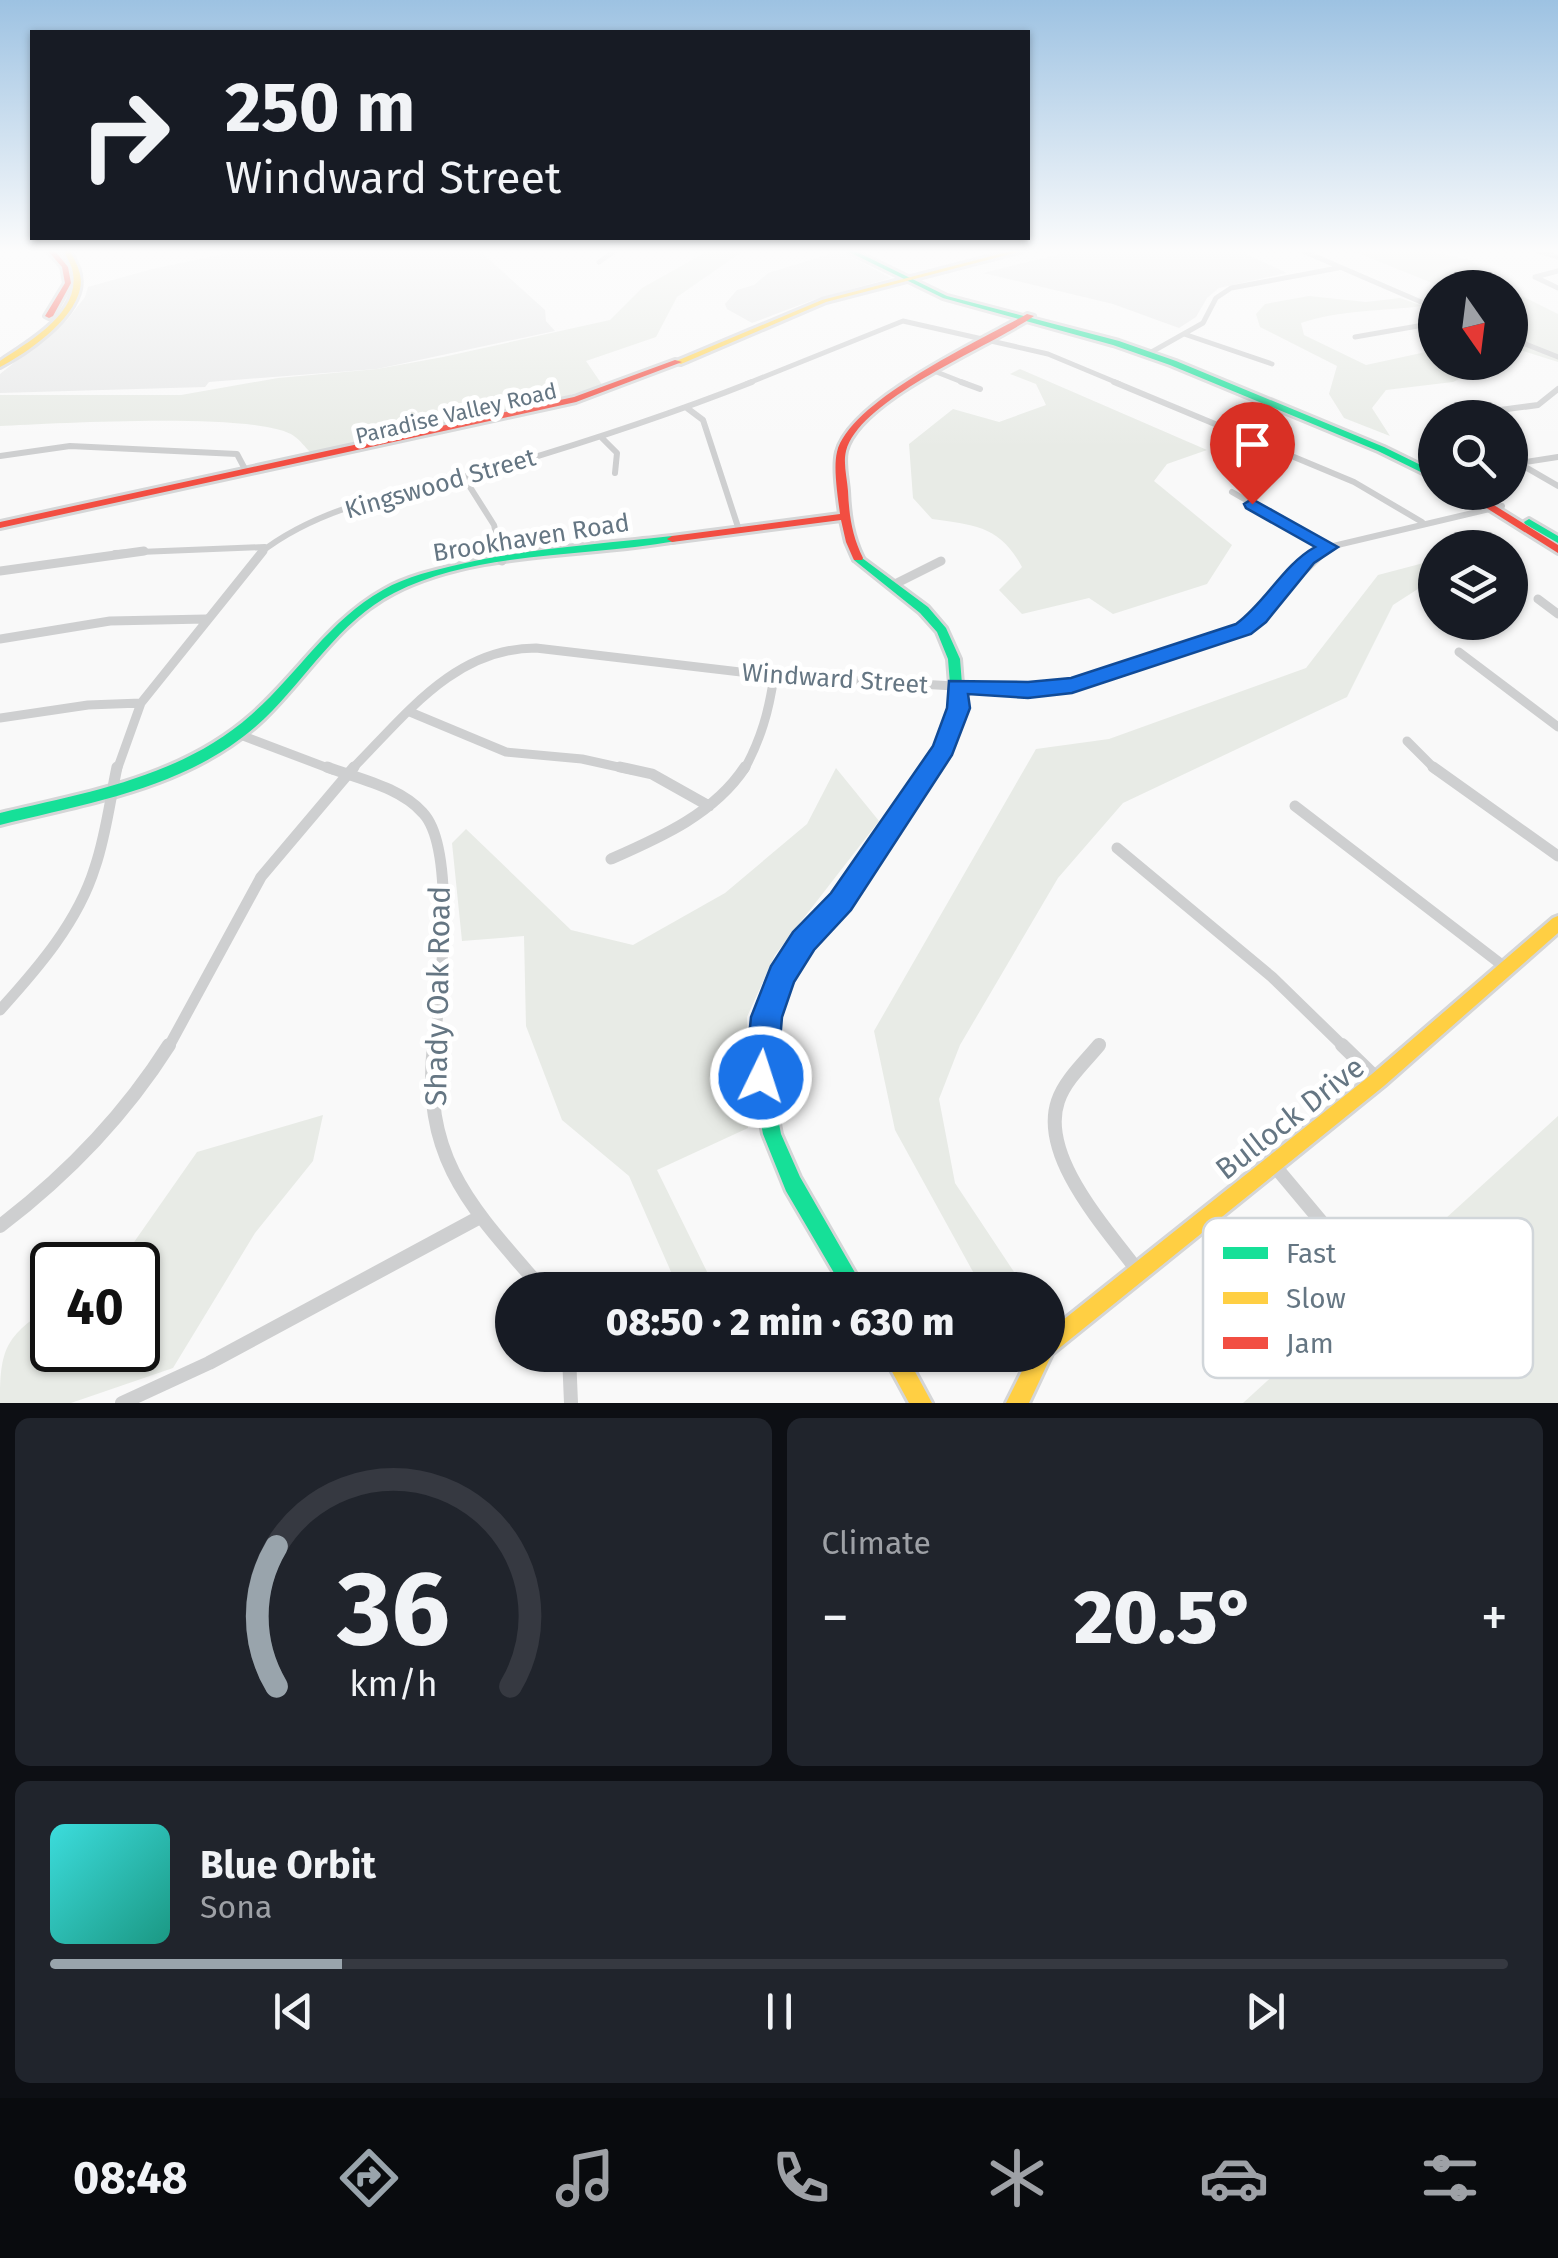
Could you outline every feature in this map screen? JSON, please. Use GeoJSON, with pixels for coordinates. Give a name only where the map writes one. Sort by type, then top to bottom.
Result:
{"type":"FeatureCollection","features":[{"type":"Feature","properties":{"kind":"main road"},"geometry":{"type":"LineString","coordinates":[[0,362],[58,316]]}},
{"type":"Feature","properties":{"kind":"main road","name":"Paradise Valley Road"},"geometry":{"type":"LineString","coordinates":[[0,525],[576,399],[652,373],[780,316]]}},
{"type":"Feature","properties":{"kind":"main road","name":"Paradise Valley Road"},"geometry":{"type":"LineString","coordinates":[[0,533],[582,404],[678,370],[797,316]]}},
{"type":"Feature","properties":{"kind":"main road"},"geometry":{"type":"LineString","coordinates":[[1022,316],[1151,352],[1418,460]]}},
{"type":"Feature","properties":{"kind":"main road"},"geometry":{"type":"LineString","coordinates":[[845,1272],[793,1184],[772,1134],[761,1077],[762,1041],[782,976],[804,941],[841,902],[944,749],[958,708],[954,659],[942,631],[924,610],[855,554],[846,533],[844,440],[866,414],[1027,318]]}},
{"type":"Feature","properties":{"kind":"main road"},"geometry":{"type":"LineString","coordinates":[[1151,352],[1418,468]]}},
{"type":"Feature","properties":{"kind":"main road"},"geometry":{"type":"LineString","coordinates":[[1500,510],[1558,550]]}},
{"type":"Feature","properties":{"kind":"main road"},"geometry":{"type":"LineString","coordinates":[[1502,510],[1558,540]]}},
{"type":"Feature","properties":{"kind":"main road","name":"Brookhaven Road"},"geometry":{"type":"LineString","coordinates":[[0,818],[176,772],[238,734],[352,614],[370,601],[428,575],[502,561],[846,516]]}},
{"type":"Feature","properties":{"kind":"main road","name":"Bullock Drive"},"geometry":{"type":"LineString","coordinates":[[1204,1218],[1378,1080],[1558,923]]}},
{"type":"Feature","properties":{"kind":"main road","name":"Bullock Drive"},"geometry":{"type":"LineString","coordinates":[[1065,1331],[1203,1219]]}},
{"type":"Feature","properties":{"kind":"main road"},"geometry":{"type":"LineString","coordinates":[[904,1372],[921,1403]]}},
{"type":"Feature","properties":{"kind":"main road"},"geometry":{"type":"LineString","coordinates":[[1017,1403],[1033,1372]]}},
{"type":"Feature","properties":{"kind":"street"},"geometry":{"type":"LineString","coordinates":[[1151,352],[1203,324],[1207,316]]}},
{"type":"Feature","properties":{"kind":"street","name":"Kingswood Street"},"geometry":{"type":"LineString","coordinates":[[0,1010],[34,973],[79,902],[94,870],[126,730],[142,703],[265,547],[353,504],[602,438],[903,321],[995,339]]}},
{"type":"Feature","properties":{"kind":"street"},"geometry":{"type":"LineString","coordinates":[[1354,337],[1418,326]]}},
{"type":"Feature","properties":{"kind":"street"},"geometry":{"type":"LineString","coordinates":[[1184,334],[1272,364]]}},
{"type":"Feature","properties":{"kind":"street"},"geometry":{"type":"LineString","coordinates":[[995,339],[1048,354],[1144,391],[1354,482],[1422,522]]}},
{"type":"Feature","properties":{"kind":"street"},"geometry":{"type":"LineString","coordinates":[[1528,345],[1558,357]]}},
{"type":"Feature","properties":{"kind":"street"},"geometry":{"type":"LineString","coordinates":[[934,371],[980,389]]}},
{"type":"Feature","properties":{"kind":"street"},"geometry":{"type":"LineString","coordinates":[[1528,406],[1538,405],[1558,389]]}},
{"type":"Feature","properties":{"kind":"street"},"geometry":{"type":"LineString","coordinates":[[686,408],[703,420],[739,530]]}},
{"type":"Feature","properties":{"kind":"street"},"geometry":{"type":"LineString","coordinates":[[602,438],[617,453],[615,473]]}},
{"type":"Feature","properties":{"kind":"street"},"geometry":{"type":"LineString","coordinates":[[1,456],[112,446],[237,454],[246,471]]}},
{"type":"Feature","properties":{"kind":"street"},"geometry":{"type":"LineString","coordinates":[[1528,462],[1558,457]]}},
{"type":"Feature","properties":{"kind":"street"},"geometry":{"type":"LineString","coordinates":[[1528,468],[1558,486]]}},
{"type":"Feature","properties":{"kind":"street"},"geometry":{"type":"LineString","coordinates":[[463,476],[480,506],[496,522],[502,561]]}},
{"type":"Feature","properties":{"kind":"street"},"geometry":{"type":"LineString","coordinates":[[1232,492],[1329,547]]}},
{"type":"Feature","properties":{"kind":"street","name":"Windward Street"},"geometry":{"type":"LineString","coordinates":[[0,1226],[67,1169],[140,1088],[176,1035],[260,879],[348,774],[461,665],[510,648],[536,648],[774,676],[1058,688],[1222,639],[1259,618],[1307,559],[1329,547],[1481,510]]}},
{"type":"Feature","properties":{"kind":"street"},"geometry":{"type":"LineString","coordinates":[[0,571],[141,550],[265,547]]}},
{"type":"Feature","properties":{"kind":"street"},"geometry":{"type":"LineString","coordinates":[[893,585],[941,562]]}},
{"type":"Feature","properties":{"kind":"street"},"geometry":{"type":"LineString","coordinates":[[1538,599],[1558,614]]}},
{"type":"Feature","properties":{"kind":"street"},"geometry":{"type":"LineString","coordinates":[[0,639],[110,621],[206,619]]}},
{"type":"Feature","properties":{"kind":"street"},"geometry":{"type":"LineString","coordinates":[[1459,652],[1558,727]]}},
{"type":"Feature","properties":{"kind":"street"},"geometry":{"type":"LineString","coordinates":[[610,859],[664,836],[709,806],[740,776],[759,751],[771,718],[774,676]]}},
{"type":"Feature","properties":{"kind":"street"},"geometry":{"type":"LineString","coordinates":[[0,718],[69,707],[142,703]]}},
{"type":"Feature","properties":{"kind":"street"},"geometry":{"type":"LineString","coordinates":[[410,712],[506,752],[582,759],[652,774],[709,806]]}},
{"type":"Feature","properties":{"kind":"street","name":"Shady Oak Road"},"geometry":{"type":"LineString","coordinates":[[238,734],[400,795],[426,816],[440,849],[443,971],[434,1056],[436,1134],[444,1156],[480,1217],[527,1272]]}},
{"type":"Feature","properties":{"kind":"street"},"geometry":{"type":"LineString","coordinates":[[1407,741],[1439,773],[1558,856]]}},
{"type":"Feature","properties":{"kind":"street"},"geometry":{"type":"LineString","coordinates":[[1295,806],[1506,968]]}},
{"type":"Feature","properties":{"kind":"street"},"geometry":{"type":"LineString","coordinates":[[1117,848],[1272,976],[1378,1080]]}},
{"type":"Feature","properties":{"kind":"street"},"geometry":{"type":"LineString","coordinates":[[1100,1044],[1058,1100],[1056,1136],[1070,1174],[1137,1270]]}},
{"type":"Feature","properties":{"kind":"street"},"geometry":{"type":"LineString","coordinates":[[1273,1164],[1318,1218]]}},
{"type":"Feature","properties":{"kind":"street"},"geometry":{"type":"LineString","coordinates":[[122,1403],[208,1363],[480,1217]]}},
{"type":"Feature","properties":{"kind":"street"},"geometry":{"type":"LineString","coordinates":[[570,1372],[572,1403]]}},
{"type":"Feature","properties":{"kind":"shaded area"},"geometry":{"type":"Polygon","coordinates":[[[70,316],[546,316],[555,331],[377,369],[209,382],[205,387],[0,393],[0,374],[70,316]]]}},
{"type":"Feature","properties":{"kind":"shaded area"},"geometry":{"type":"Polygon","coordinates":[[[614,316],[667,316],[656,337],[586,361],[603,386],[514,410],[310,452],[294,436],[273,428],[240,424],[153,421],[0,426],[0,395],[181,395],[278,378],[377,369],[614,316]]]}},
{"type":"Feature","properties":{"kind":"shaded area"},"geometry":{"type":"Polygon","coordinates":[[[740,316],[769,316],[752,323],[740,316]]]}},
{"type":"Feature","properties":{"kind":"shaded area"},"geometry":{"type":"Polygon","coordinates":[[[1147,316],[1196,316],[1179,328],[1147,316]]]}},
{"type":"Feature","properties":{"kind":"shaded area"},"geometry":{"type":"Polygon","coordinates":[[[1257,316],[1329,316],[1301,323],[1304,335],[1366,365],[1418,354],[1418,380],[1457,380],[1386,390],[1372,408],[1390,436],[1344,418],[1329,394],[1337,366],[1260,327],[1257,316]]]}},
{"type":"Feature","properties":{"kind":"shaded area"},"geometry":{"type":"Polygon","coordinates":[[[1528,316],[1558,316],[1558,362],[1528,353],[1528,316]]]}},
{"type":"Feature","properties":{"kind":"shaded area"},"geometry":{"type":"Polygon","coordinates":[[[1020,369],[1207,450],[1167,464],[1154,481],[1232,545],[1207,584],[1113,614],[1089,598],[1022,614],[999,590],[1022,567],[1005,543],[974,526],[932,519],[913,498],[909,444],[953,409],[999,422],[1046,405],[1036,384],[1010,374],[1020,369]]]}},
{"type":"Feature","properties":{"kind":"shaded area"},"geometry":{"type":"Polygon","coordinates":[[[1418,564],[1418,589],[1393,605],[1347,697],[1123,803],[1058,878],[960,1045],[939,1099],[955,1183],[1014,1272],[973,1272],[895,1130],[874,1031],[1036,749],[1109,739],[1306,668],[1378,575],[1418,564]]]}},
{"type":"Feature","properties":{"kind":"shaded area"},"geometry":{"type":"Polygon","coordinates":[[[836,768],[879,821],[775,955],[747,1017],[748,1128],[657,1170],[707,1272],[671,1272],[629,1176],[562,1120],[526,1026],[524,936],[462,941],[452,843],[466,829],[571,930],[633,945],[725,893],[807,824],[836,768]]]}},
{"type":"Feature","properties":{"kind":"shaded area"},"geometry":{"type":"Polygon","coordinates":[[[323,1115],[313,1161],[255,1233],[173,1368],[71,1403],[0,1403],[8,1345],[30,1322],[30,1372],[160,1372],[160,1242],[134,1242],[197,1152],[323,1115]]]}},
{"type":"Feature","properties":{"kind":"shaded area"},"geometry":{"type":"Polygon","coordinates":[[[1558,1116],[1558,1403],[1243,1403],[1270,1378],[1533,1378],[1533,1218],[1446,1218],[1558,1116]]]}},
{"type":"Feature","properties":{"kind":"traffic: fast"},"geometry":{"type":"LineString","coordinates":[[1017,316],[1173,363],[1418,468]]}},
{"type":"Feature","properties":{"kind":"traffic: fast"},"geometry":{"type":"LineString","coordinates":[[1529,522],[1558,540]]}},
{"type":"Feature","properties":{"kind":"traffic: fast"},"geometry":{"type":"LineString","coordinates":[[0,819],[122,789],[181,768],[209,753],[258,717],[362,609],[416,579],[509,558],[672,539]]}},
{"type":"Feature","properties":{"kind":"traffic: fast"},"geometry":{"type":"LineString","coordinates":[[844,1272],[793,1184],[772,1134],[761,1077],[762,1041],[782,976],[803,941],[841,902],[944,749],[958,709],[954,659],[942,631],[924,610],[858,558]]}},
{"type":"Feature","properties":{"kind":"traffic: slow"},"geometry":{"type":"LineString","coordinates":[[0,365],[61,316]]}},
{"type":"Feature","properties":{"kind":"traffic: slow"},"geometry":{"type":"LineString","coordinates":[[678,362],[787,316]]}},
{"type":"Feature","properties":{"kind":"traffic: slow"},"geometry":{"type":"LineString","coordinates":[[1206,1218],[1378,1080],[1558,923]]}},
{"type":"Feature","properties":{"kind":"traffic: slow"},"geometry":{"type":"LineString","coordinates":[[1065,1331],[1203,1221]]}},
{"type":"Feature","properties":{"kind":"traffic: slow"},"geometry":{"type":"LineString","coordinates":[[904,1372],[921,1403]]}},
{"type":"Feature","properties":{"kind":"traffic: slow"},"geometry":{"type":"LineString","coordinates":[[1017,1403],[1033,1372]]}},
{"type":"Feature","properties":{"kind":"traffic: jam"},"geometry":{"type":"LineString","coordinates":[[858,558],[846,525],[841,465],[842,451],[851,433],[869,413],[924,375],[1029,316]]}},
{"type":"Feature","properties":{"kind":"traffic: jam"},"geometry":{"type":"LineString","coordinates":[[0,525],[576,399],[678,362]]}},
{"type":"Feature","properties":{"kind":"traffic: jam"},"geometry":{"type":"LineString","coordinates":[[1494,510],[1558,550]]}},
{"type":"Feature","properties":{"kind":"traffic: jam"},"geometry":{"type":"LineString","coordinates":[[672,539],[846,516]]}},
{"type":"Feature","properties":{"kind":"route"},"geometry":{"type":"LineString","coordinates":[[761,1077],[766,1017],[782,976],[804,941],[841,902],[944,749],[958,708],[956,686],[1028,690],[1072,686],[1244,629],[1259,618],[1307,559],[1329,547],[1252,504]]}}]}
